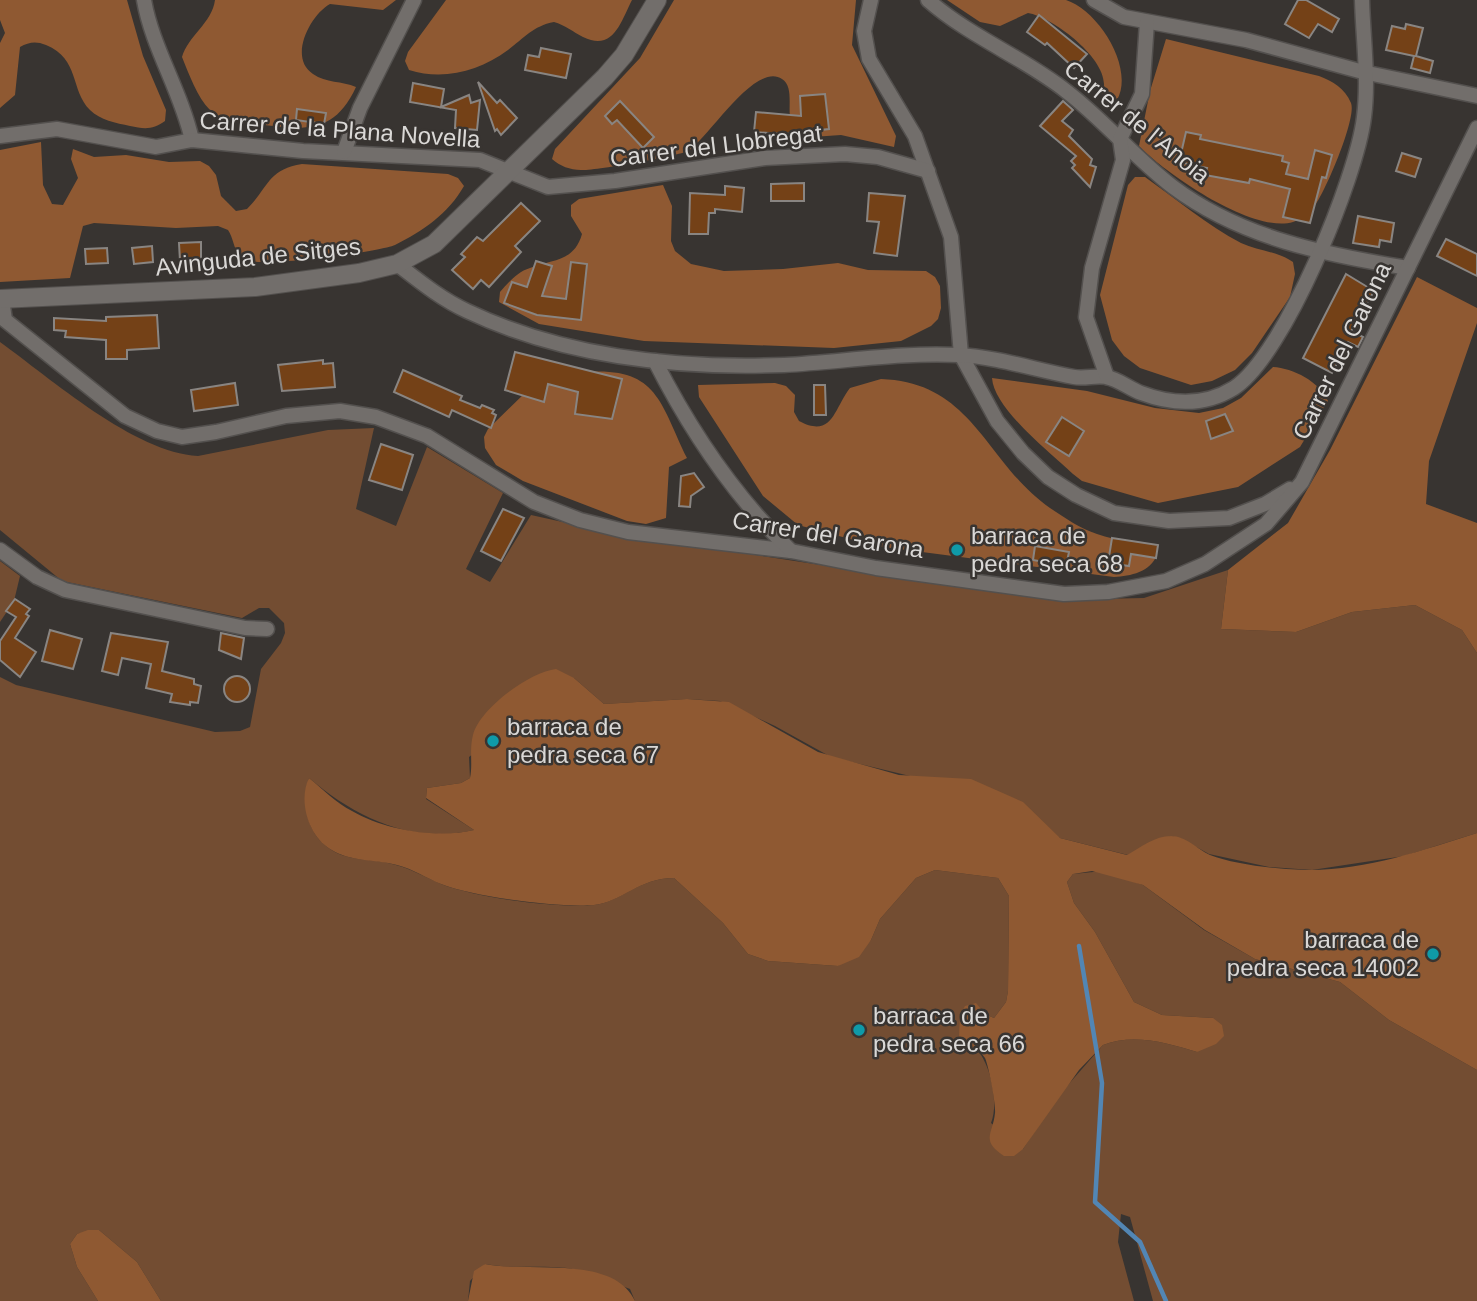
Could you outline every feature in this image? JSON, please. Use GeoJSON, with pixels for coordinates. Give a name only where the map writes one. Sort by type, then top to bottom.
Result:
{"type":"FeatureCollection","features":[{"type":"Feature","properties":{"kind":"street"},"geometry":{"type":"LineString","coordinates":[[144,0],[153,33],[187,116],[192,140]]}},
{"type":"Feature","properties":{"kind":"street"},"geometry":{"type":"LineString","coordinates":[[344,152],[360,108],[414,0]]}},
{"type":"Feature","properties":{"kind":"street","name":"Avinguda de Sitges"},"geometry":{"type":"LineString","coordinates":[[1,299],[255,287],[334,277],[397,264],[433,244],[605,78],[624,55],[657,0]]}},
{"type":"Feature","properties":{"kind":"street"},"geometry":{"type":"LineString","coordinates":[[871,0],[864,31],[869,59],[915,136],[951,237],[961,355],[996,421],[1023,453],[1058,483],[1114,513],[1169,521],[1228,518],[1265,504],[1302,482]]}},
{"type":"Feature","properties":{"kind":"street"},"geometry":{"type":"LineString","coordinates":[[1094,0],[1124,17],[1246,40],[1363,72],[1477,96]]}},
{"type":"Feature","properties":{"kind":"street"},"geometry":{"type":"LineString","coordinates":[[397,264],[466,311],[531,336],[654,362],[708,366],[786,365],[874,357],[961,355],[1079,378],[1107,376],[1140,393],[1167,401],[1197,403],[1219,397],[1256,369],[1285,323],[1331,228],[1361,138],[1365,112],[1362,0]]}},
{"type":"Feature","properties":{"kind":"street","name":"Carrer de l'Anoia"},"geometry":{"type":"LineString","coordinates":[[930,1],[1001,51],[1065,90],[1174,187],[1216,212],[1258,233],[1318,251],[1408,268]]}},
{"type":"Feature","properties":{"kind":"street"},"geometry":{"type":"LineString","coordinates":[[1107,376],[1086,317],[1092,268],[1123,160],[1120,139],[1142,94],[1147,22]]}},
{"type":"Feature","properties":{"kind":"street","name":"Carrer del Garona"},"geometry":{"type":"LineString","coordinates":[[1,299],[5,320],[125,416],[157,431],[182,436],[193,435],[286,416],[340,411],[376,417],[427,436],[534,502],[580,520],[628,532],[791,551],[876,568],[1065,594],[1108,592],[1166,581],[1205,564],[1266,524],[1302,482],[1477,128]]}},
{"type":"Feature","properties":{"kind":"street","name":"Carrer de la Plana Novella"},"geometry":{"type":"LineString","coordinates":[[0,136],[57,129],[156,147],[192,140],[480,160],[511,170]]}},
{"type":"Feature","properties":{"kind":"street","name":"Carrer del Llobregat"},"geometry":{"type":"LineString","coordinates":[[511,170],[548,187],[615,181],[765,158],[845,154],[878,157],[928,171]]}},
{"type":"Feature","properties":{"kind":"street"},"geometry":{"type":"LineString","coordinates":[[654,362],[716,462],[753,510],[791,551]]}},
{"type":"Feature","properties":{"kind":"street"},"geometry":{"type":"LineString","coordinates":[[0,550],[37,577],[65,590],[246,628],[267,629]]}},
{"type":"Feature","properties":{"kind":"shaded area"},"geometry":{"type":"Polygon","coordinates":[[[0,0],[127,0],[143,56],[166,110],[165,121],[144,128],[99,116],[84,102],[70,66],[64,58],[46,45],[36,43],[20,47],[15,95],[0,108],[0,43],[5,33],[0,20],[0,0]]]}},
{"type":"Feature","properties":{"kind":"shaded area"},"geometry":{"type":"Polygon","coordinates":[[[215,0],[396,0],[383,10],[330,4],[315,17],[302,48],[306,67],[318,77],[356,87],[337,115],[326,122],[301,128],[231,121],[214,114],[201,99],[182,57],[189,42],[209,16],[215,0]]]}},
{"type":"Feature","properties":{"kind":"shaded area"},"geometry":{"type":"Polygon","coordinates":[[[446,0],[632,0],[615,32],[602,41],[583,37],[554,22],[534,29],[485,64],[461,72],[435,74],[409,70],[405,61],[408,52],[446,0]]]}},
{"type":"Feature","properties":{"kind":"shaded area"},"geometry":{"type":"Polygon","coordinates":[[[674,0],[856,0],[852,45],[896,136],[894,147],[841,135],[798,138],[791,123],[787,84],[782,79],[771,76],[746,91],[688,151],[589,170],[562,166],[552,159],[555,149],[640,58],[674,0]]]}},
{"type":"Feature","properties":{"kind":"shaded area"},"geometry":{"type":"Polygon","coordinates":[[[947,0],[1066,0],[1078,6],[1101,28],[1117,57],[1121,87],[1117,100],[1107,102],[1102,93],[1104,82],[1100,69],[1092,56],[1052,23],[1028,13],[1000,26],[980,22],[947,0]]]}},
{"type":"Feature","properties":{"kind":"shaded area"},"geometry":{"type":"Polygon","coordinates":[[[1166,39],[1319,76],[1342,89],[1351,103],[1352,111],[1345,139],[1325,187],[1308,214],[1293,222],[1276,223],[1234,211],[1189,186],[1139,146],[1150,91],[1166,39]]]}},
{"type":"Feature","properties":{"kind":"shaded area"},"geometry":{"type":"Polygon","coordinates":[[[41,142],[43,185],[52,204],[63,205],[78,178],[71,159],[73,149],[94,157],[126,155],[169,162],[200,161],[209,166],[216,175],[221,196],[236,211],[247,209],[270,180],[282,170],[302,164],[448,174],[458,178],[464,186],[450,205],[425,228],[395,245],[384,248],[317,258],[251,262],[242,259],[237,253],[228,230],[218,226],[176,228],[94,223],[83,226],[70,278],[0,282],[0,150],[41,142]]]}},
{"type":"Feature","properties":{"kind":"shaded area"},"geometry":{"type":"Polygon","coordinates":[[[1135,177],[1145,177],[1241,243],[1293,262],[1295,274],[1290,297],[1252,353],[1235,370],[1212,381],[1191,385],[1140,368],[1124,356],[1112,340],[1100,295],[1128,185],[1135,177]]]}},
{"type":"Feature","properties":{"kind":"shaded area"},"geometry":{"type":"Polygon","coordinates":[[[663,185],[672,206],[671,241],[675,251],[691,264],[724,271],[783,269],[838,263],[868,270],[926,271],[935,277],[940,286],[941,308],[938,319],[931,326],[901,341],[834,348],[644,341],[539,324],[499,302],[500,292],[517,275],[562,258],[574,250],[582,234],[571,216],[571,205],[579,199],[663,185]]]}},
{"type":"Feature","properties":{"kind":"shaded area"},"geometry":{"type":"Polygon","coordinates":[[[1417,277],[1477,308],[1477,323],[1429,461],[1426,504],[1477,523],[1477,653],[1462,630],[1415,605],[1352,612],[1296,632],[1221,629],[1228,570],[1288,523],[1330,450],[1417,277]]]}},
{"type":"Feature","properties":{"kind":"shaded area"},"geometry":{"type":"Polygon","coordinates":[[[0,342],[94,411],[121,428],[173,452],[198,456],[328,430],[374,428],[356,509],[396,526],[427,447],[503,493],[466,569],[490,582],[531,515],[617,534],[1051,600],[1144,598],[1228,570],[1221,629],[1296,632],[1352,612],[1415,605],[1462,630],[1477,653],[1477,833],[1404,856],[1312,870],[1269,867],[1209,854],[1171,836],[1128,855],[1060,838],[910,776],[831,757],[775,726],[720,701],[687,699],[604,704],[574,678],[469,757],[470,778],[461,783],[427,788],[426,799],[474,830],[429,834],[386,824],[345,805],[309,778],[306,808],[316,835],[337,853],[399,866],[456,889],[495,898],[578,906],[594,905],[613,900],[651,882],[674,878],[723,923],[748,954],[768,961],[838,966],[871,940],[880,919],[916,878],[935,870],[998,878],[1009,896],[1008,991],[1006,1002],[994,1018],[985,1014],[978,1051],[987,1066],[994,1096],[991,1123],[1023,1149],[1060,1094],[1103,1045],[1114,1041],[1138,1040],[1197,1052],[1213,1018],[1162,1015],[1134,1002],[1095,932],[1074,903],[1067,882],[1073,874],[1103,871],[1143,885],[1204,930],[1255,959],[1340,982],[1389,1020],[1477,1070],[1477,1301],[1153,1301],[1130,1217],[1121,1214],[1118,1242],[1134,1301],[635,1301],[630,1289],[575,1269],[485,1264],[470,1281],[468,1301],[161,1301],[137,1262],[99,1230],[77,1234],[70,1244],[77,1267],[98,1301],[0,1301],[0,677],[16,685],[215,732],[240,731],[250,727],[261,669],[281,643],[285,633],[284,623],[269,608],[259,608],[242,618],[62,581],[0,530],[0,342]]]}},
{"type":"Feature","properties":{"kind":"shaded area"},"geometry":{"type":"Polygon","coordinates":[[[1273,367],[1305,377],[1319,388],[1328,401],[1300,447],[1238,487],[1158,503],[1082,481],[1012,416],[995,390],[992,378],[1087,391],[1155,408],[1199,413],[1223,408],[1241,398],[1273,367]]]}},
{"type":"Feature","properties":{"kind":"shaded area"},"geometry":{"type":"Polygon","coordinates":[[[586,372],[610,372],[628,376],[653,392],[662,405],[687,458],[669,467],[666,518],[646,524],[627,521],[523,481],[496,465],[485,448],[484,437],[488,429],[528,390],[586,372]]]}},
{"type":"Feature","properties":{"kind":"shaded area"},"geometry":{"type":"Polygon","coordinates":[[[881,379],[912,384],[938,394],[976,428],[1028,490],[1050,508],[1091,532],[1136,544],[1150,551],[1157,555],[1154,561],[1139,572],[1114,577],[876,546],[798,525],[763,496],[699,397],[698,385],[775,383],[786,386],[795,395],[794,412],[799,421],[810,426],[819,426],[831,419],[850,388],[881,379]]]}},
{"type":"Feature","properties":{"kind":"shaded area"},"geometry":{"type":"Polygon","coordinates":[[[0,561],[20,576],[14,601],[0,622],[0,561]]]}},
{"type":"Feature","properties":{"kind":"shaded area"},"geometry":{"type":"Polygon","coordinates":[[[556,669],[574,678],[604,704],[687,699],[729,702],[818,752],[899,775],[971,779],[1023,802],[1060,838],[1127,855],[1154,840],[1171,836],[1187,840],[1210,855],[1233,862],[1286,869],[1331,869],[1395,858],[1477,833],[1477,1070],[1389,1020],[1340,982],[1255,959],[1205,930],[1143,885],[1092,871],[1073,874],[1067,882],[1074,903],[1095,932],[1134,1002],[1162,1015],[1213,1018],[1222,1025],[1224,1036],[1216,1044],[1197,1052],[1138,1040],[1114,1041],[1103,1045],[1079,1070],[1023,1149],[1014,1156],[1004,1156],[990,1141],[995,1108],[985,1058],[959,1037],[960,1015],[965,1006],[976,1003],[985,1014],[994,1018],[1006,1002],[1009,896],[998,878],[935,870],[916,878],[880,919],[871,940],[859,957],[838,966],[768,961],[748,954],[723,923],[674,878],[651,882],[613,900],[594,905],[560,905],[516,900],[456,889],[397,865],[346,856],[330,849],[316,836],[305,807],[309,778],[346,808],[395,828],[444,834],[474,830],[426,798],[427,788],[461,783],[470,778],[473,735],[485,714],[520,684],[556,669]]]}},
{"type":"Feature","properties":{"kind":"shaded area"},"geometry":{"type":"Polygon","coordinates":[[[99,1230],[137,1262],[161,1301],[98,1301],[77,1267],[70,1244],[77,1234],[99,1230]]]}},
{"type":"Feature","properties":{"kind":"shaded area"},"geometry":{"type":"Polygon","coordinates":[[[485,1264],[589,1271],[624,1286],[635,1301],[468,1301],[474,1271],[485,1264]]]}},
{"type":"Feature","properties":{"kind":"building"},"geometry":{"type":"Polygon","coordinates":[[[1298,0],[1306,0],[1339,19],[1332,32],[1318,24],[1309,38],[1285,24],[1298,0]]]}},
{"type":"Feature","properties":{"kind":"building"},"geometry":{"type":"Polygon","coordinates":[[[1039,15],[1087,54],[1074,68],[1047,43],[1045,45],[1027,32],[1039,15]]]}},
{"type":"Feature","properties":{"kind":"building"},"geometry":{"type":"Polygon","coordinates":[[[1406,24],[1423,28],[1416,56],[1433,61],[1430,73],[1411,68],[1414,56],[1386,50],[1392,26],[1405,29],[1406,24]]]}},
{"type":"Feature","properties":{"kind":"building"},"geometry":{"type":"Polygon","coordinates":[[[541,48],[571,54],[566,78],[525,70],[528,55],[539,57],[541,48]]]}},
{"type":"Feature","properties":{"kind":"building"},"geometry":{"type":"Polygon","coordinates":[[[478,82],[497,103],[500,100],[517,118],[501,135],[497,129],[495,131],[478,82]]]}},
{"type":"Feature","properties":{"kind":"building"},"geometry":{"type":"Polygon","coordinates":[[[413,83],[444,89],[441,107],[469,95],[471,103],[480,100],[477,130],[455,128],[456,110],[410,102],[413,83]]]}},
{"type":"Feature","properties":{"kind":"building"},"geometry":{"type":"Polygon","coordinates":[[[825,94],[829,129],[783,134],[754,132],[756,112],[801,116],[800,96],[825,94]]]}},
{"type":"Feature","properties":{"kind":"building"},"geometry":{"type":"Polygon","coordinates":[[[620,101],[654,137],[643,148],[617,120],[612,124],[605,116],[620,101]]]}},
{"type":"Feature","properties":{"kind":"building"},"geometry":{"type":"Polygon","coordinates":[[[1063,101],[1073,110],[1062,121],[1073,130],[1069,136],[1092,159],[1090,165],[1096,167],[1090,187],[1072,168],[1075,165],[1071,161],[1076,156],[1040,126],[1063,101]]]}},
{"type":"Feature","properties":{"kind":"building"},"geometry":{"type":"Polygon","coordinates":[[[297,109],[326,113],[324,124],[296,120],[297,109]]]}},
{"type":"Feature","properties":{"kind":"building"},"geometry":{"type":"Polygon","coordinates":[[[1186,132],[1201,135],[1200,139],[1283,156],[1282,161],[1289,163],[1286,174],[1308,179],[1315,150],[1332,155],[1326,178],[1322,177],[1310,223],[1283,217],[1290,189],[1250,179],[1249,183],[1205,175],[1207,168],[1179,162],[1186,132]]]}},
{"type":"Feature","properties":{"kind":"building"},"geometry":{"type":"Polygon","coordinates":[[[1402,153],[1421,159],[1415,177],[1396,171],[1402,153]]]}},
{"type":"Feature","properties":{"kind":"building"},"geometry":{"type":"Polygon","coordinates":[[[804,183],[804,201],[771,201],[771,184],[804,183]]]}},
{"type":"Feature","properties":{"kind":"building"},"geometry":{"type":"Polygon","coordinates":[[[725,186],[744,188],[742,212],[715,209],[715,213],[709,213],[708,234],[689,234],[690,193],[725,195],[725,186]]]}},
{"type":"Feature","properties":{"kind":"building"},"geometry":{"type":"Polygon","coordinates":[[[869,193],[905,196],[897,256],[874,253],[879,222],[867,221],[869,193]]]}},
{"type":"Feature","properties":{"kind":"building"},"geometry":{"type":"Polygon","coordinates":[[[521,203],[540,221],[515,246],[521,252],[489,287],[481,280],[473,289],[452,270],[465,257],[461,254],[477,237],[483,241],[521,203]]]}},
{"type":"Feature","properties":{"kind":"building"},"geometry":{"type":"Polygon","coordinates":[[[1358,216],[1394,223],[1391,242],[1380,240],[1379,247],[1353,243],[1358,216]]]}},
{"type":"Feature","properties":{"kind":"building"},"geometry":{"type":"Polygon","coordinates":[[[1446,239],[1477,254],[1477,276],[1437,256],[1446,239]]]}},
{"type":"Feature","properties":{"kind":"building"},"geometry":{"type":"Polygon","coordinates":[[[201,242],[201,260],[180,261],[179,243],[201,242]]]}},
{"type":"Feature","properties":{"kind":"building"},"geometry":{"type":"Polygon","coordinates":[[[152,246],[153,262],[134,264],[132,248],[152,246]]]}},
{"type":"Feature","properties":{"kind":"building"},"geometry":{"type":"Polygon","coordinates":[[[107,248],[108,263],[86,264],[85,249],[107,248]]]}},
{"type":"Feature","properties":{"kind":"building"},"geometry":{"type":"Polygon","coordinates":[[[536,261],[552,266],[542,296],[566,299],[571,262],[587,264],[581,320],[537,315],[504,303],[512,282],[527,287],[536,261]]]}},
{"type":"Feature","properties":{"kind":"building"},"geometry":{"type":"Polygon","coordinates":[[[1346,274],[1374,291],[1351,331],[1363,337],[1358,347],[1348,342],[1332,373],[1303,358],[1346,274]]]}},
{"type":"Feature","properties":{"kind":"building"},"geometry":{"type":"Polygon","coordinates":[[[157,315],[159,348],[127,350],[127,359],[106,359],[106,340],[65,337],[66,331],[54,330],[54,318],[106,321],[106,317],[157,315]]]}},
{"type":"Feature","properties":{"kind":"building"},"geometry":{"type":"Polygon","coordinates":[[[515,352],[622,379],[612,419],[575,414],[578,392],[548,384],[544,402],[505,390],[515,352]]]}},
{"type":"Feature","properties":{"kind":"building"},"geometry":{"type":"Polygon","coordinates":[[[323,360],[323,364],[333,363],[335,387],[282,391],[278,365],[323,360]]]}},
{"type":"Feature","properties":{"kind":"building"},"geometry":{"type":"Polygon","coordinates":[[[403,370],[462,396],[460,400],[494,410],[492,413],[496,415],[491,428],[452,410],[449,417],[394,392],[403,370]]]}},
{"type":"Feature","properties":{"kind":"building"},"geometry":{"type":"Polygon","coordinates":[[[235,383],[238,405],[194,411],[191,390],[235,383]]]}},
{"type":"Feature","properties":{"kind":"building"},"geometry":{"type":"Polygon","coordinates":[[[814,385],[825,385],[826,415],[814,415],[814,385]]]}},
{"type":"Feature","properties":{"kind":"building"},"geometry":{"type":"Polygon","coordinates":[[[1225,414],[1233,431],[1211,439],[1206,421],[1225,414]]]}},
{"type":"Feature","properties":{"kind":"building"},"geometry":{"type":"Polygon","coordinates":[[[1062,417],[1084,431],[1069,456],[1046,442],[1062,417]]]}},
{"type":"Feature","properties":{"kind":"building"},"geometry":{"type":"Polygon","coordinates":[[[381,444],[413,455],[402,490],[369,480],[381,444]]]}},
{"type":"Feature","properties":{"kind":"building"},"geometry":{"type":"Polygon","coordinates":[[[694,473],[704,487],[691,496],[690,507],[679,506],[681,476],[694,473]]]}},
{"type":"Feature","properties":{"kind":"building"},"geometry":{"type":"Polygon","coordinates":[[[503,509],[524,518],[501,561],[481,551],[503,509]]]}},
{"type":"Feature","properties":{"kind":"building"},"geometry":{"type":"Polygon","coordinates":[[[1112,538],[1158,545],[1156,558],[1131,554],[1129,566],[1108,563],[1112,538]]]}},
{"type":"Feature","properties":{"kind":"building"},"geometry":{"type":"Polygon","coordinates":[[[1035,546],[1069,552],[1066,566],[1033,560],[1035,546]]]}},
{"type":"Feature","properties":{"kind":"building"},"geometry":{"type":"Polygon","coordinates":[[[15,599],[30,609],[26,614],[29,616],[15,638],[36,652],[20,677],[0,660],[0,641],[16,617],[6,611],[15,599]]]}},
{"type":"Feature","properties":{"kind":"building"},"geometry":{"type":"Polygon","coordinates":[[[50,630],[82,639],[73,669],[42,661],[50,630]]]}},
{"type":"Feature","properties":{"kind":"building"},"geometry":{"type":"Polygon","coordinates":[[[111,633],[168,642],[162,671],[194,679],[194,684],[201,686],[198,703],[190,702],[190,705],[170,702],[172,694],[146,688],[151,664],[122,658],[118,675],[102,671],[111,633]]]}},
{"type":"Feature","properties":{"kind":"building"},"geometry":{"type":"Polygon","coordinates":[[[221,633],[244,638],[241,659],[219,650],[221,633]]]}},
{"type":"Feature","properties":{"kind":"building"},"geometry":{"type":"Polygon","coordinates":[[[237,676],[246,680],[250,689],[246,698],[237,702],[228,698],[224,689],[228,680],[237,676]]]}},
{"type":"Feature","properties":{"kind":"waterway"},"geometry":{"type":"LineString","coordinates":[[1079,946],[1102,1083],[1095,1202],[1140,1242],[1166,1301]]}},
{"type":"Feature","properties":{"kind":"place","name":"barraca de pedra seca 68"},"geometry":{"type":"Point","coordinates":[957,550]}},
{"type":"Feature","properties":{"kind":"place","name":"barraca de pedra seca 67"},"geometry":{"type":"Point","coordinates":[493,741]}},
{"type":"Feature","properties":{"kind":"place","name":"barraca de pedra seca 14002"},"geometry":{"type":"Point","coordinates":[1433,954]}},
{"type":"Feature","properties":{"kind":"place","name":"barraca de pedra seca 66"},"geometry":{"type":"Point","coordinates":[859,1030]}}]}
